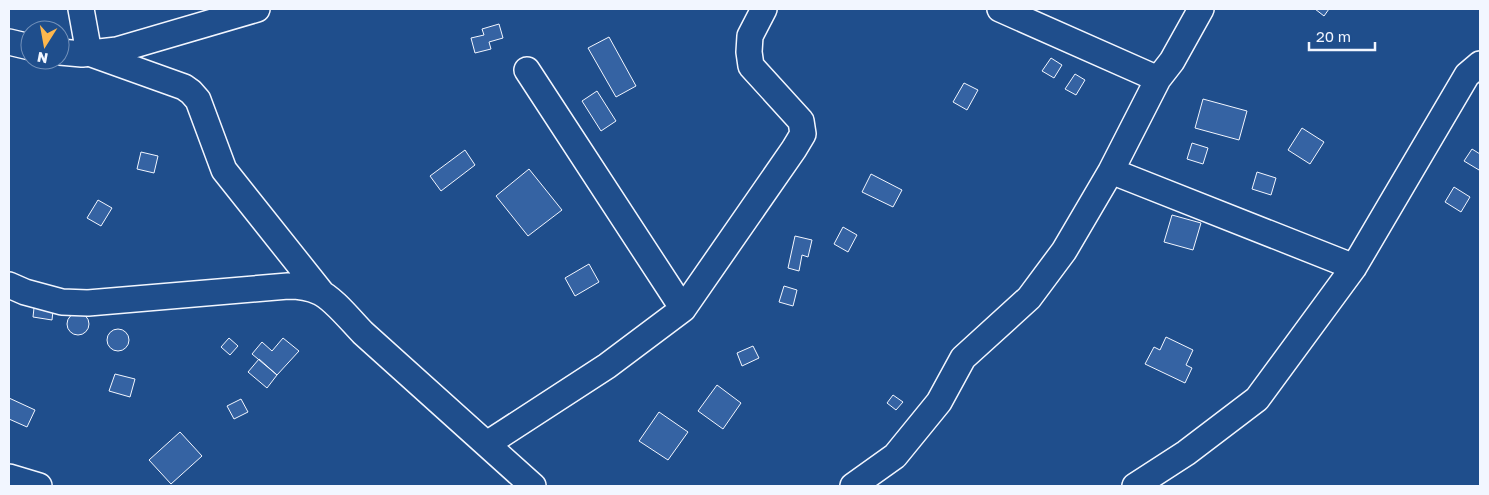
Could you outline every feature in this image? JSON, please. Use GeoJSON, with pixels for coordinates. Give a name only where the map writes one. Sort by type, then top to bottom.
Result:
{"type":"FeatureCollection","features":[{"type":"Feature","properties":{"kind":"street"},"geometry":{"type":"LineString","coordinates":[[81,9],[89,53]]}},
{"type":"Feature","properties":{"kind":"street"},"geometry":{"type":"LineString","coordinates":[[70,53],[82,54],[117,50],[256,9]]}},
{"type":"Feature","properties":{"kind":"street"},"geometry":{"type":"LineString","coordinates":[[486,444],[606,366],[683,309],[794,149],[803,134],[801,121],[751,66],[749,52],[750,36],[764,9]]}},
{"type":"Feature","properties":{"kind":"street"},"geometry":{"type":"LineString","coordinates":[[1000,9],[1158,79]]}},
{"type":"Feature","properties":{"kind":"street"},"geometry":{"type":"LineString","coordinates":[[853,486],[895,456],[939,402],[963,358],[1029,298],[1064,251],[1111,171],[1158,79],[1172,61],[1201,9]]}},
{"type":"Feature","properties":{"kind":"street"},"geometry":{"type":"LineString","coordinates":[[89,53],[184,87],[191,92],[198,100],[224,170],[321,292],[363,333],[533,486]]}},
{"type":"Feature","properties":{"kind":"street"},"geometry":{"type":"LineString","coordinates":[[1136,486],[1186,453],[1257,398],[1354,268],[1467,76],[1480,64]]}},
{"type":"Feature","properties":{"kind":"street"},"geometry":{"type":"LineString","coordinates":[[527,70],[683,309]]}},
{"type":"Feature","properties":{"kind":"street"},"geometry":{"type":"LineString","coordinates":[[1111,171],[1354,268]]}},
{"type":"Feature","properties":{"kind":"street"},"geometry":{"type":"LineString","coordinates":[[9,285],[25,292],[62,302],[88,303],[288,286],[306,287],[321,292]]}},
{"type":"Feature","properties":{"kind":"street"},"geometry":{"type":"LineString","coordinates":[[9,477],[39,486]]}},
{"type":"Feature","properties":{"kind":"building"},"geometry":{"type":"Polygon","coordinates":[[[1315,9],[1329,9],[1324,16],[1315,9]]]}},
{"type":"Feature","properties":{"kind":"building"},"geometry":{"type":"Polygon","coordinates":[[[499,24],[503,38],[489,42],[491,49],[475,53],[471,38],[484,35],[482,29],[499,24]]]}},
{"type":"Feature","properties":{"kind":"building"},"geometry":{"type":"Polygon","coordinates":[[[609,37],[636,86],[616,97],[588,48],[609,37]]]}},
{"type":"Feature","properties":{"kind":"building"},"geometry":{"type":"Polygon","coordinates":[[[1051,58],[1062,65],[1054,78],[1042,71],[1051,58]]]}},
{"type":"Feature","properties":{"kind":"building"},"geometry":{"type":"Polygon","coordinates":[[[1075,74],[1085,80],[1076,95],[1065,89],[1075,74]]]}},
{"type":"Feature","properties":{"kind":"building"},"geometry":{"type":"Polygon","coordinates":[[[964,83],[978,90],[967,110],[953,102],[964,83]]]}},
{"type":"Feature","properties":{"kind":"building"},"geometry":{"type":"Polygon","coordinates":[[[597,91],[616,121],[601,131],[582,101],[597,91]]]}},
{"type":"Feature","properties":{"kind":"building"},"geometry":{"type":"Polygon","coordinates":[[[1203,99],[1247,111],[1239,140],[1195,128],[1203,99]]]}},
{"type":"Feature","properties":{"kind":"building"},"geometry":{"type":"Polygon","coordinates":[[[1302,128],[1324,142],[1310,164],[1288,150],[1302,128]]]}},
{"type":"Feature","properties":{"kind":"building"},"geometry":{"type":"Polygon","coordinates":[[[1192,143],[1208,148],[1203,164],[1187,159],[1192,143]]]}},
{"type":"Feature","properties":{"kind":"building"},"geometry":{"type":"Polygon","coordinates":[[[1472,149],[1480,154],[1479,170],[1464,161],[1472,149]]]}},
{"type":"Feature","properties":{"kind":"building"},"geometry":{"type":"Polygon","coordinates":[[[465,150],[475,165],[441,191],[430,176],[465,150]]]}},
{"type":"Feature","properties":{"kind":"building"},"geometry":{"type":"Polygon","coordinates":[[[141,152],[158,156],[154,173],[137,169],[141,152]]]}},
{"type":"Feature","properties":{"kind":"building"},"geometry":{"type":"Polygon","coordinates":[[[529,169],[562,210],[528,236],[496,196],[529,169]]]}},
{"type":"Feature","properties":{"kind":"building"},"geometry":{"type":"Polygon","coordinates":[[[1257,172],[1276,178],[1271,195],[1252,189],[1257,172]]]}},
{"type":"Feature","properties":{"kind":"building"},"geometry":{"type":"Polygon","coordinates":[[[871,174],[902,190],[893,207],[862,192],[871,174]]]}},
{"type":"Feature","properties":{"kind":"building"},"geometry":{"type":"Polygon","coordinates":[[[1454,187],[1470,197],[1461,212],[1445,202],[1454,187]]]}},
{"type":"Feature","properties":{"kind":"building"},"geometry":{"type":"Polygon","coordinates":[[[98,200],[112,208],[101,226],[87,218],[98,200]]]}},
{"type":"Feature","properties":{"kind":"building"},"geometry":{"type":"Polygon","coordinates":[[[1172,215],[1201,223],[1193,250],[1164,242],[1172,215]]]}},
{"type":"Feature","properties":{"kind":"building"},"geometry":{"type":"Polygon","coordinates":[[[843,227],[857,235],[848,252],[834,244],[843,227]]]}},
{"type":"Feature","properties":{"kind":"building"},"geometry":{"type":"Polygon","coordinates":[[[795,236],[812,240],[808,257],[802,255],[799,271],[788,268],[795,236]]]}},
{"type":"Feature","properties":{"kind":"building"},"geometry":{"type":"Polygon","coordinates":[[[589,264],[599,282],[575,296],[565,278],[589,264]]]}},
{"type":"Feature","properties":{"kind":"building"},"geometry":{"type":"Polygon","coordinates":[[[784,286],[797,290],[793,306],[779,302],[784,286]]]}},
{"type":"Feature","properties":{"kind":"building"},"geometry":{"type":"Polygon","coordinates":[[[35,299],[54,301],[52,320],[33,317],[35,299]]]}},
{"type":"Feature","properties":{"kind":"building"},"geometry":{"type":"Polygon","coordinates":[[[78,313],[88,320],[89,324],[82,334],[78,335],[68,328],[67,324],[74,314],[78,313]]]}},
{"type":"Feature","properties":{"kind":"building"},"geometry":{"type":"Polygon","coordinates":[[[118,329],[126,332],[129,340],[126,348],[118,351],[110,348],[107,340],[110,332],[118,329]]]}},
{"type":"Feature","properties":{"kind":"building"},"geometry":{"type":"Polygon","coordinates":[[[1166,337],[1193,350],[1186,365],[1192,368],[1185,383],[1145,364],[1154,347],[1160,350],[1166,337]]]}},
{"type":"Feature","properties":{"kind":"building"},"geometry":{"type":"Polygon","coordinates":[[[229,338],[238,346],[230,355],[221,347],[229,338]]]}},
{"type":"Feature","properties":{"kind":"building"},"geometry":{"type":"Polygon","coordinates":[[[283,338],[299,351],[277,375],[252,354],[262,342],[272,351],[283,338]]]}},
{"type":"Feature","properties":{"kind":"building"},"geometry":{"type":"Polygon","coordinates":[[[753,346],[759,358],[742,366],[737,353],[753,346]]]}},
{"type":"Feature","properties":{"kind":"building"},"geometry":{"type":"Polygon","coordinates":[[[259,359],[277,375],[267,388],[248,372],[259,359]]]}},
{"type":"Feature","properties":{"kind":"building"},"geometry":{"type":"Polygon","coordinates":[[[115,374],[135,379],[130,397],[109,391],[115,374]]]}},
{"type":"Feature","properties":{"kind":"building"},"geometry":{"type":"Polygon","coordinates":[[[717,385],[741,403],[723,429],[698,411],[717,385]]]}},
{"type":"Feature","properties":{"kind":"building"},"geometry":{"type":"Polygon","coordinates":[[[893,395],[903,402],[896,410],[887,403],[893,395]]]}},
{"type":"Feature","properties":{"kind":"building"},"geometry":{"type":"Polygon","coordinates":[[[9,398],[35,410],[27,427],[9,419],[9,398]]]}},
{"type":"Feature","properties":{"kind":"building"},"geometry":{"type":"Polygon","coordinates":[[[241,399],[248,412],[234,419],[227,406],[241,399]]]}},
{"type":"Feature","properties":{"kind":"building"},"geometry":{"type":"Polygon","coordinates":[[[659,412],[688,432],[668,460],[639,441],[659,412]]]}},
{"type":"Feature","properties":{"kind":"building"},"geometry":{"type":"Polygon","coordinates":[[[180,432],[202,456],[171,484],[149,460],[180,432]]]}}]}
